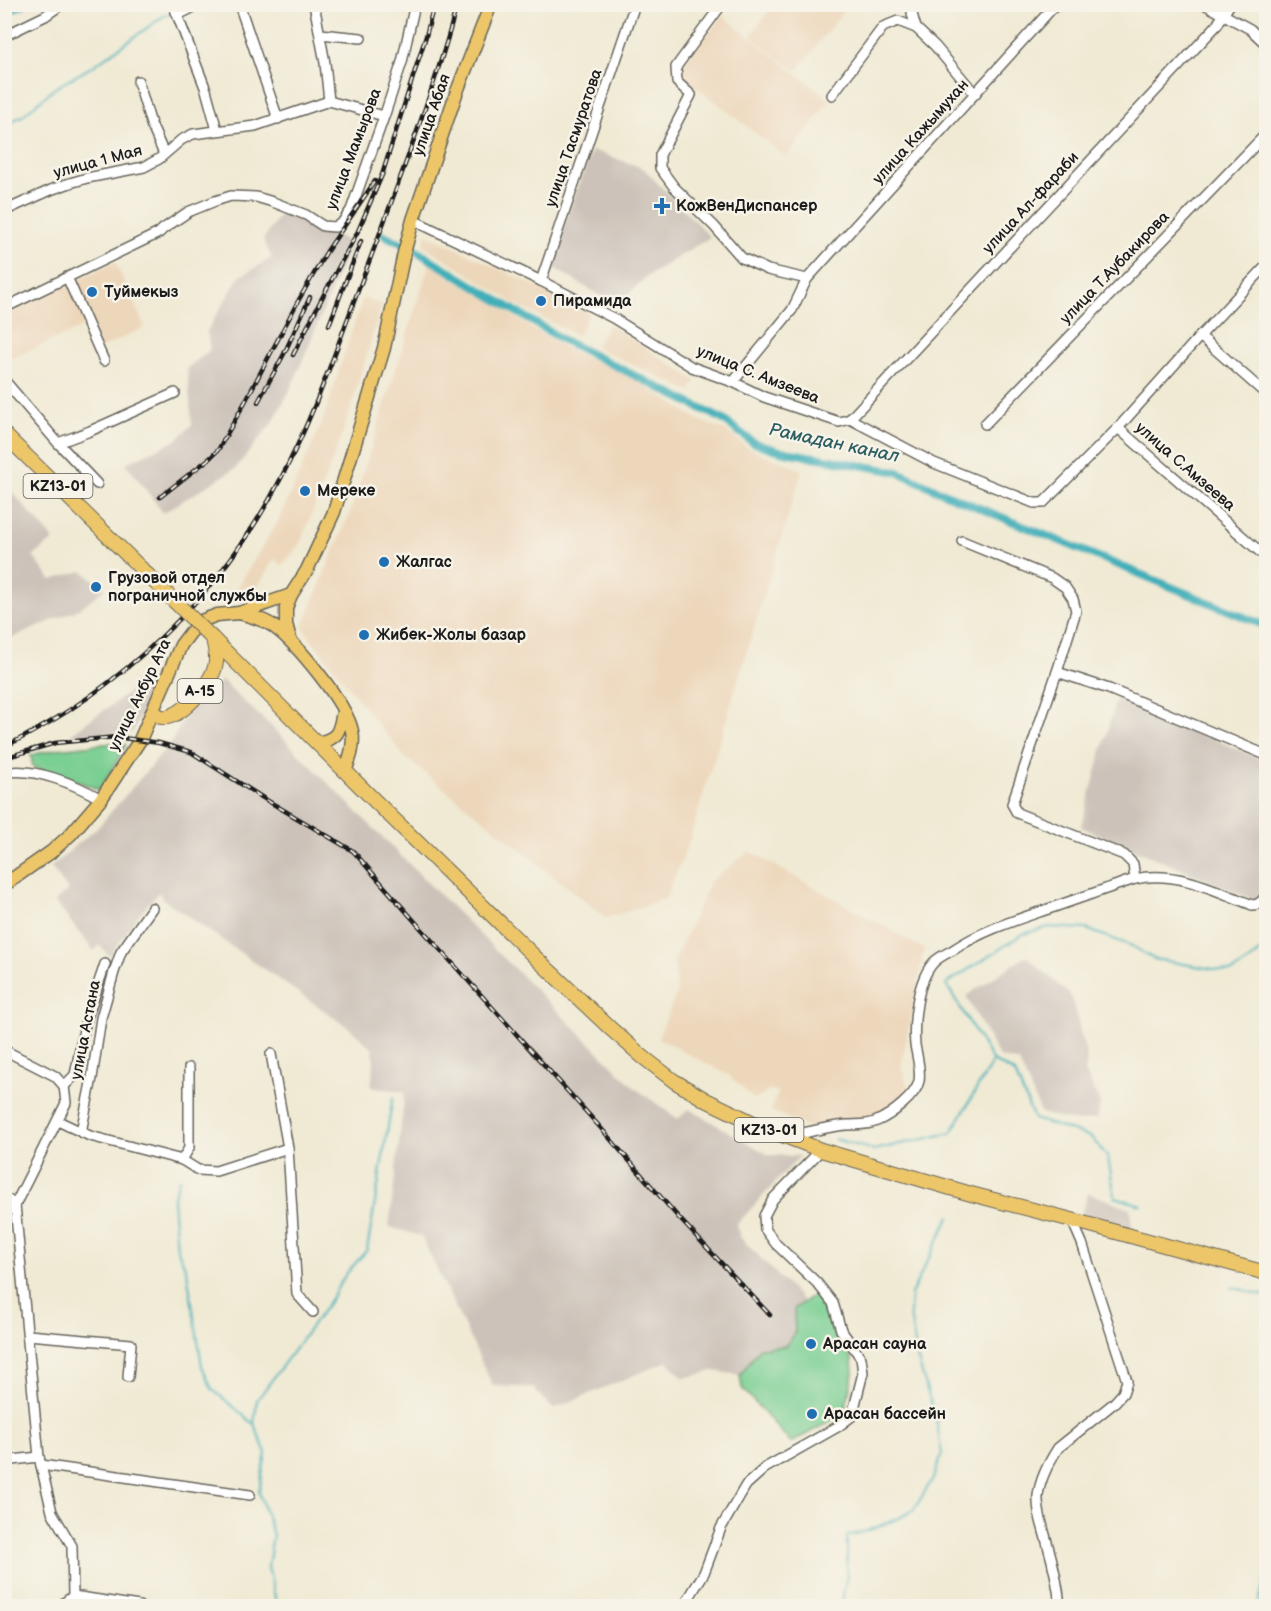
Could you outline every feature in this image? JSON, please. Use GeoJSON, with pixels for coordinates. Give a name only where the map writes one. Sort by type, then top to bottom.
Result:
{"type":"FeatureCollection","features":[{"type":"Feature","properties":{"kind":"highway","name":"KZ13-01"},"geometry":{"type":"LineString","coordinates":[[4,434],[537,959],[642,1057],[674,1081],[706,1100],[764,1128],[821,1150],[971,1194],[1266,1273]]}},
{"type":"Feature","properties":{"kind":"highway","name":"A-15"},"geometry":{"type":"LineString","coordinates":[[153,712],[160,717],[168,717],[183,709],[208,682],[216,659],[213,638]]}},
{"type":"Feature","properties":{"kind":"main road","name":"улица Абая"},"geometry":{"type":"LineString","coordinates":[[291,595],[307,570],[334,512],[384,348],[413,220],[456,94],[491,4]]}},
{"type":"Feature","properties":{"kind":"main road","name":"улица Акбур Ата"},"geometry":{"type":"LineString","coordinates":[[4,885],[51,852],[70,835],[101,800],[140,740],[181,645],[201,621],[217,615],[239,613],[291,595]]}},
{"type":"Feature","properties":{"kind":"main road"},"geometry":{"type":"LineString","coordinates":[[290,639],[286,624],[286,608],[291,595]]}},
{"type":"Feature","properties":{"kind":"main road"},"geometry":{"type":"LineString","coordinates":[[239,613],[271,625],[290,639],[318,672],[349,722],[353,737],[345,771]]}},
{"type":"Feature","properties":{"kind":"main road"},"geometry":{"type":"LineString","coordinates":[[318,743],[330,740],[338,734],[343,712]]}},
{"type":"Feature","properties":{"kind":"street"},"geometry":{"type":"LineString","coordinates":[[4,36],[45,16],[62,4]]}},
{"type":"Feature","properties":{"kind":"street"},"geometry":{"type":"LineString","coordinates":[[173,4],[206,90],[217,130]]}},
{"type":"Feature","properties":{"kind":"street"},"geometry":{"type":"LineString","coordinates":[[178,15],[200,4]]}},
{"type":"Feature","properties":{"kind":"street"},"geometry":{"type":"LineString","coordinates":[[239,4],[278,119]]}},
{"type":"Feature","properties":{"kind":"street"},"geometry":{"type":"LineString","coordinates":[[314,4],[328,101],[384,116]]}},
{"type":"Feature","properties":{"kind":"street","name":"улица Мамырова"},"geometry":{"type":"LineString","coordinates":[[4,308],[159,233],[188,212],[231,196],[256,197],[289,208],[323,226],[339,225],[351,210],[384,116],[402,62],[415,4]]}},
{"type":"Feature","properties":{"kind":"street","name":"улица Тасмуратова"},"geometry":{"type":"LineString","coordinates":[[541,281],[635,4]]}},
{"type":"Feature","properties":{"kind":"street"},"geometry":{"type":"LineString","coordinates":[[722,4],[676,67],[677,82],[691,95],[660,155],[660,168],[674,187],[714,226],[742,258],[768,270],[807,279]]}},
{"type":"Feature","properties":{"kind":"street"},"geometry":{"type":"LineString","coordinates":[[914,4],[912,14],[916,28]]}},
{"type":"Feature","properties":{"kind":"street"},"geometry":{"type":"LineString","coordinates":[[1204,4],[1250,29],[1266,44]]}},
{"type":"Feature","properties":{"kind":"street","name":"улица Ал-фараби"},"geometry":{"type":"LineString","coordinates":[[850,419],[1217,26],[1230,4]]}},
{"type":"Feature","properties":{"kind":"street","name":"улица Кажымухан"},"geometry":{"type":"LineString","coordinates":[[733,382],[792,310],[807,279],[1051,7]]}},
{"type":"Feature","properties":{"kind":"street"},"geometry":{"type":"LineString","coordinates":[[832,95],[883,27],[898,21],[916,28],[935,46],[975,94]]}},
{"type":"Feature","properties":{"kind":"street"},"geometry":{"type":"LineString","coordinates":[[320,34],[361,38]]}},
{"type":"Feature","properties":{"kind":"street","name":"улица 1 Мая"},"geometry":{"type":"LineString","coordinates":[[138,81],[164,154]]}},
{"type":"Feature","properties":{"kind":"street","name":"улица 1 Мая"},"geometry":{"type":"LineString","coordinates":[[4,211],[53,189],[87,178],[154,163],[187,136],[217,130],[245,128],[328,101]]}},
{"type":"Feature","properties":{"kind":"street","name":"улица Т.Аубакирова"},"geometry":{"type":"LineString","coordinates":[[985,423],[1266,134]]}},
{"type":"Feature","properties":{"kind":"street","name":"улица С. Амзеева"},"geometry":{"type":"LineString","coordinates":[[413,220],[613,318],[692,367],[733,382],[764,397],[839,422],[850,419],[934,463],[1034,503]]}},
{"type":"Feature","properties":{"kind":"street"},"geometry":{"type":"LineString","coordinates":[[1118,428],[1266,266]]}},
{"type":"Feature","properties":{"kind":"street"},"geometry":{"type":"LineString","coordinates":[[67,277],[104,361]]}},
{"type":"Feature","properties":{"kind":"street"},"geometry":{"type":"LineString","coordinates":[[1200,336],[1266,394]]}},
{"type":"Feature","properties":{"kind":"street"},"geometry":{"type":"LineString","coordinates":[[4,381],[97,484]]}},
{"type":"Feature","properties":{"kind":"street"},"geometry":{"type":"LineString","coordinates":[[58,443],[175,393]]}},
{"type":"Feature","properties":{"kind":"street","name":"улица С.Амзеева"},"geometry":{"type":"LineString","coordinates":[[1034,503],[1043,503],[1118,428],[1266,557]]}},
{"type":"Feature","properties":{"kind":"street"},"geometry":{"type":"LineString","coordinates":[[962,542],[1052,578],[1065,587],[1073,598],[1076,611],[1012,804],[1017,813],[1124,855],[1133,864],[1135,879]]}},
{"type":"Feature","properties":{"kind":"street"},"geometry":{"type":"LineString","coordinates":[[1057,672],[1109,689],[1266,754]]}},
{"type":"Feature","properties":{"kind":"street"},"geometry":{"type":"LineString","coordinates":[[4,773],[39,774],[84,789],[101,800]]}},
{"type":"Feature","properties":{"kind":"street"},"geometry":{"type":"LineString","coordinates":[[788,1137],[830,1127],[866,1125],[879,1120],[906,1101],[919,1083],[915,1021],[922,983],[934,962],[961,945],[997,927],[1150,875],[1187,881],[1252,905],[1262,902],[1266,893]]}},
{"type":"Feature","properties":{"kind":"street","name":"улица Астана"},"geometry":{"type":"LineString","coordinates":[[81,1132],[101,1018],[114,972],[121,952],[152,908]]}},
{"type":"Feature","properties":{"kind":"street","name":"улица Астана"},"geometry":{"type":"LineString","coordinates":[[64,1086],[75,1075],[85,1024],[105,964]]}},
{"type":"Feature","properties":{"kind":"street","name":"улица Астана"},"geometry":{"type":"LineString","coordinates":[[4,1050],[55,1076],[64,1086],[66,1104],[15,1205]]}},
{"type":"Feature","properties":{"kind":"street"},"geometry":{"type":"LineString","coordinates":[[271,1054],[288,1148],[297,1294],[313,1312]]}},
{"type":"Feature","properties":{"kind":"street"},"geometry":{"type":"LineString","coordinates":[[182,1160],[189,1148],[189,1068]]}},
{"type":"Feature","properties":{"kind":"street"},"geometry":{"type":"LineString","coordinates":[[58,1121],[90,1136],[182,1160],[198,1170],[216,1171],[288,1148]]}},
{"type":"Feature","properties":{"kind":"street"},"geometry":{"type":"LineString","coordinates":[[684,1606],[704,1573],[721,1528],[746,1485],[765,1468],[839,1426],[852,1416],[863,1373],[861,1358],[841,1330],[833,1303],[817,1283],[776,1244],[765,1229],[764,1222],[764,1216],[773,1199],[821,1150]]}},
{"type":"Feature","properties":{"kind":"street"},"geometry":{"type":"LineString","coordinates":[[4,1197],[15,1205],[40,1461],[52,1512],[72,1546],[73,1596]]}},
{"type":"Feature","properties":{"kind":"street"},"geometry":{"type":"LineString","coordinates":[[4,1214],[15,1205]]}},
{"type":"Feature","properties":{"kind":"street"},"geometry":{"type":"LineString","coordinates":[[1060,1606],[1056,1573],[1038,1502],[1040,1488],[1058,1448],[1120,1397],[1125,1389],[1126,1381],[1072,1220]]}},
{"type":"Feature","properties":{"kind":"street"},"geometry":{"type":"LineString","coordinates":[[28,1335],[131,1344],[128,1377]]}},
{"type":"Feature","properties":{"kind":"street"},"geometry":{"type":"LineString","coordinates":[[4,1461],[40,1461],[250,1495]]}},
{"type":"Feature","properties":{"kind":"street"},"geometry":{"type":"LineString","coordinates":[[60,1606],[73,1596],[139,1606]]}},
{"type":"Feature","properties":{"kind":"shaded area"},"geometry":{"type":"Polygon","coordinates":[[[774,4],[848,5],[797,71],[750,36],[774,4]]]}},
{"type":"Feature","properties":{"kind":"shaded area"},"geometry":{"type":"Polygon","coordinates":[[[723,16],[830,101],[786,157],[677,72],[723,16]]]}},
{"type":"Feature","properties":{"kind":"shaded area","name":"КожВенДиспансер"},"geometry":{"type":"Polygon","coordinates":[[[592,150],[643,168],[710,237],[645,278],[617,306],[549,265],[592,150]]]}},
{"type":"Feature","properties":{"kind":"shaded area"},"geometry":{"type":"Polygon","coordinates":[[[283,209],[351,243],[291,388],[273,422],[235,469],[163,513],[126,463],[175,441],[192,425],[187,368],[210,350],[207,331],[239,277],[272,258],[263,240],[283,209]]]}},
{"type":"Feature","properties":{"kind":"shaded area"},"geometry":{"type":"Polygon","coordinates":[[[426,234],[589,313],[578,336],[514,303],[423,245],[426,234]]]}},
{"type":"Feature","properties":{"kind":"shaded area"},"geometry":{"type":"Polygon","coordinates":[[[115,262],[145,327],[100,349],[72,282],[115,262]]]}},
{"type":"Feature","properties":{"kind":"shaded area"},"geometry":{"type":"Polygon","coordinates":[[[430,262],[454,280],[492,300],[531,328],[574,353],[630,376],[700,421],[725,430],[748,448],[802,470],[688,845],[665,899],[606,918],[407,759],[302,627],[352,508],[430,262]]]}},
{"type":"Feature","properties":{"kind":"shaded area"},"geometry":{"type":"Polygon","coordinates":[[[68,283],[87,325],[5,361],[5,315],[68,283]]]}},
{"type":"Feature","properties":{"kind":"shaded area"},"geometry":{"type":"Polygon","coordinates":[[[363,298],[382,304],[345,427],[300,544],[281,565],[274,559],[250,600],[234,593],[280,518],[322,422],[363,298]]]}},
{"type":"Feature","properties":{"kind":"shaded area"},"geometry":{"type":"Polygon","coordinates":[[[609,324],[696,381],[690,391],[595,347],[609,324]]]}},
{"type":"Feature","properties":{"kind":"shaded area"},"geometry":{"type":"Polygon","coordinates":[[[4,483],[54,540],[33,556],[51,580],[82,571],[106,588],[79,609],[5,641],[4,483]]]}},
{"type":"Feature","properties":{"kind":"shaded area"},"geometry":{"type":"Polygon","coordinates":[[[156,679],[133,732],[69,735],[145,681],[156,679]]]}},
{"type":"Feature","properties":{"kind":"shaded area"},"geometry":{"type":"Polygon","coordinates":[[[222,680],[635,1088],[678,1119],[689,1109],[769,1155],[800,1156],[736,1225],[740,1237],[804,1302],[794,1309],[795,1334],[785,1346],[760,1348],[740,1375],[713,1371],[683,1378],[668,1361],[553,1409],[533,1388],[493,1386],[421,1236],[389,1227],[405,1092],[371,1087],[374,1063],[372,1048],[349,1028],[163,899],[159,892],[139,914],[110,956],[99,945],[94,951],[55,902],[68,890],[51,867],[98,827],[171,743],[186,715],[222,680]]]}},
{"type":"Feature","properties":{"kind":"shaded area"},"geometry":{"type":"Polygon","coordinates":[[[1116,699],[1266,761],[1266,875],[1256,901],[1081,827],[1116,699]]]}},
{"type":"Feature","properties":{"kind":"shaded area"},"geometry":{"type":"Polygon","coordinates":[[[749,851],[924,949],[901,1068],[909,1090],[877,1118],[808,1127],[771,1111],[778,1092],[769,1090],[755,1100],[728,1075],[658,1038],[677,993],[674,961],[710,882],[749,851]]]}},
{"type":"Feature","properties":{"kind":"shaded area"},"geometry":{"type":"Polygon","coordinates":[[[1026,956],[1071,996],[1087,1058],[1085,1072],[1100,1103],[1098,1118],[1077,1122],[1041,1113],[1019,1062],[999,1057],[966,996],[1026,956]]]}},
{"type":"Feature","properties":{"kind":"shaded area"},"geometry":{"type":"Polygon","coordinates":[[[1088,1193],[1130,1208],[1132,1228],[1081,1215],[1088,1193]]]}},
{"type":"Feature","properties":{"kind":"green space"},"geometry":{"type":"Polygon","coordinates":[[[113,743],[126,745],[100,790],[33,767],[31,755],[57,749],[113,743]]]}},
{"type":"Feature","properties":{"kind":"green space","name":"Арасан сауна"},"geometry":{"type":"Polygon","coordinates":[[[815,1294],[836,1338],[852,1359],[853,1374],[846,1406],[834,1419],[791,1443],[742,1388],[740,1375],[760,1348],[785,1346],[795,1334],[794,1309],[815,1294]]]}},
{"type":"Feature","properties":{"kind":"waterway"},"geometry":{"type":"LineString","coordinates":[[4,14],[24,4]]}},
{"type":"Feature","properties":{"kind":"waterway"},"geometry":{"type":"LineString","coordinates":[[4,125],[22,116],[55,88],[93,66],[173,12]]}},
{"type":"Feature","properties":{"kind":"waterway","name":"Рамадан канал"},"geometry":{"type":"LineString","coordinates":[[384,235],[415,250],[563,340],[722,419],[754,443],[780,451],[898,472],[948,495],[1266,626]]}},
{"type":"Feature","properties":{"kind":"waterway"},"geometry":{"type":"LineString","coordinates":[[1141,1205],[1115,1197],[1108,1158],[1091,1137],[1034,1119],[1015,1073],[993,1061],[946,984],[1023,934],[1049,927],[1086,929],[1132,946],[1154,959],[1231,972],[1247,963],[1266,947]]}},
{"type":"Feature","properties":{"kind":"waterway"},"geometry":{"type":"LineString","coordinates":[[835,1139],[874,1150],[951,1133],[993,1061]]}},
{"type":"Feature","properties":{"kind":"waterway"},"geometry":{"type":"LineString","coordinates":[[254,1424],[257,1400],[327,1305],[346,1274],[367,1250],[393,1097]]}},
{"type":"Feature","properties":{"kind":"waterway"},"geometry":{"type":"LineString","coordinates":[[179,1179],[173,1200],[177,1248],[187,1272],[202,1366],[212,1389],[254,1424],[266,1453],[259,1492],[273,1535],[268,1567],[277,1606]]}},
{"type":"Feature","properties":{"kind":"waterway"},"geometry":{"type":"LineString","coordinates":[[841,1606],[847,1575],[847,1536],[867,1531],[913,1511],[934,1477],[942,1453],[936,1420],[917,1357],[910,1314],[911,1294],[950,1216]]}},
{"type":"Feature","properties":{"kind":"waterway"},"geometry":{"type":"LineString","coordinates":[[1231,1287],[1266,1296]]}},
{"type":"Feature","properties":{"kind":"waterway"},"geometry":{"type":"LineString","coordinates":[[1258,1606],[1266,1571]]}},
{"type":"Feature","properties":{"kind":"railway"},"geometry":{"type":"LineString","coordinates":[[293,355],[358,231],[382,175],[434,4]]}},
{"type":"Feature","properties":{"kind":"railway"},"geometry":{"type":"LineString","coordinates":[[4,747],[47,724],[127,668],[197,600],[256,522],[293,455],[325,379],[416,133],[457,4]]}},
{"type":"Feature","properties":{"kind":"railway"},"geometry":{"type":"LineString","coordinates":[[160,497],[218,450],[327,251],[375,181]]}},
{"type":"Feature","properties":{"kind":"railway"},"geometry":{"type":"LineString","coordinates":[[329,325],[361,241]]}},
{"type":"Feature","properties":{"kind":"railway"},"geometry":{"type":"LineString","coordinates":[[258,402],[284,354],[310,297]]}},
{"type":"Feature","properties":{"kind":"railway"},"geometry":{"type":"LineString","coordinates":[[4,758],[55,743],[116,737],[159,743],[191,752],[353,851],[679,1218],[770,1315]]}},
{"type":"Feature","properties":{"kind":"place","name":"КожВенДиспансер"},"geometry":{"type":"Point","coordinates":[662,206]}},
{"type":"Feature","properties":{"kind":"place","name":"Туймекыз"},"geometry":{"type":"Point","coordinates":[92,292]}},
{"type":"Feature","properties":{"kind":"place","name":"Пирамида"},"geometry":{"type":"Point","coordinates":[541,301]}},
{"type":"Feature","properties":{"kind":"place","name":"Мереке"},"geometry":{"type":"Point","coordinates":[305,491]}},
{"type":"Feature","properties":{"kind":"place","name":"Жалгас"},"geometry":{"type":"Point","coordinates":[384,562]}},
{"type":"Feature","properties":{"kind":"place","name":"Грузовой отдел пограничной службы"},"geometry":{"type":"Point","coordinates":[96,587]}},
{"type":"Feature","properties":{"kind":"place","name":"Жибек-Жолы базар"},"geometry":{"type":"Point","coordinates":[364,635]}},
{"type":"Feature","properties":{"kind":"place","name":"Арасан сауна"},"geometry":{"type":"Point","coordinates":[811,1344]}},
{"type":"Feature","properties":{"kind":"place","name":"Арасан бассейн"},"geometry":{"type":"Point","coordinates":[812,1414]}}]}
